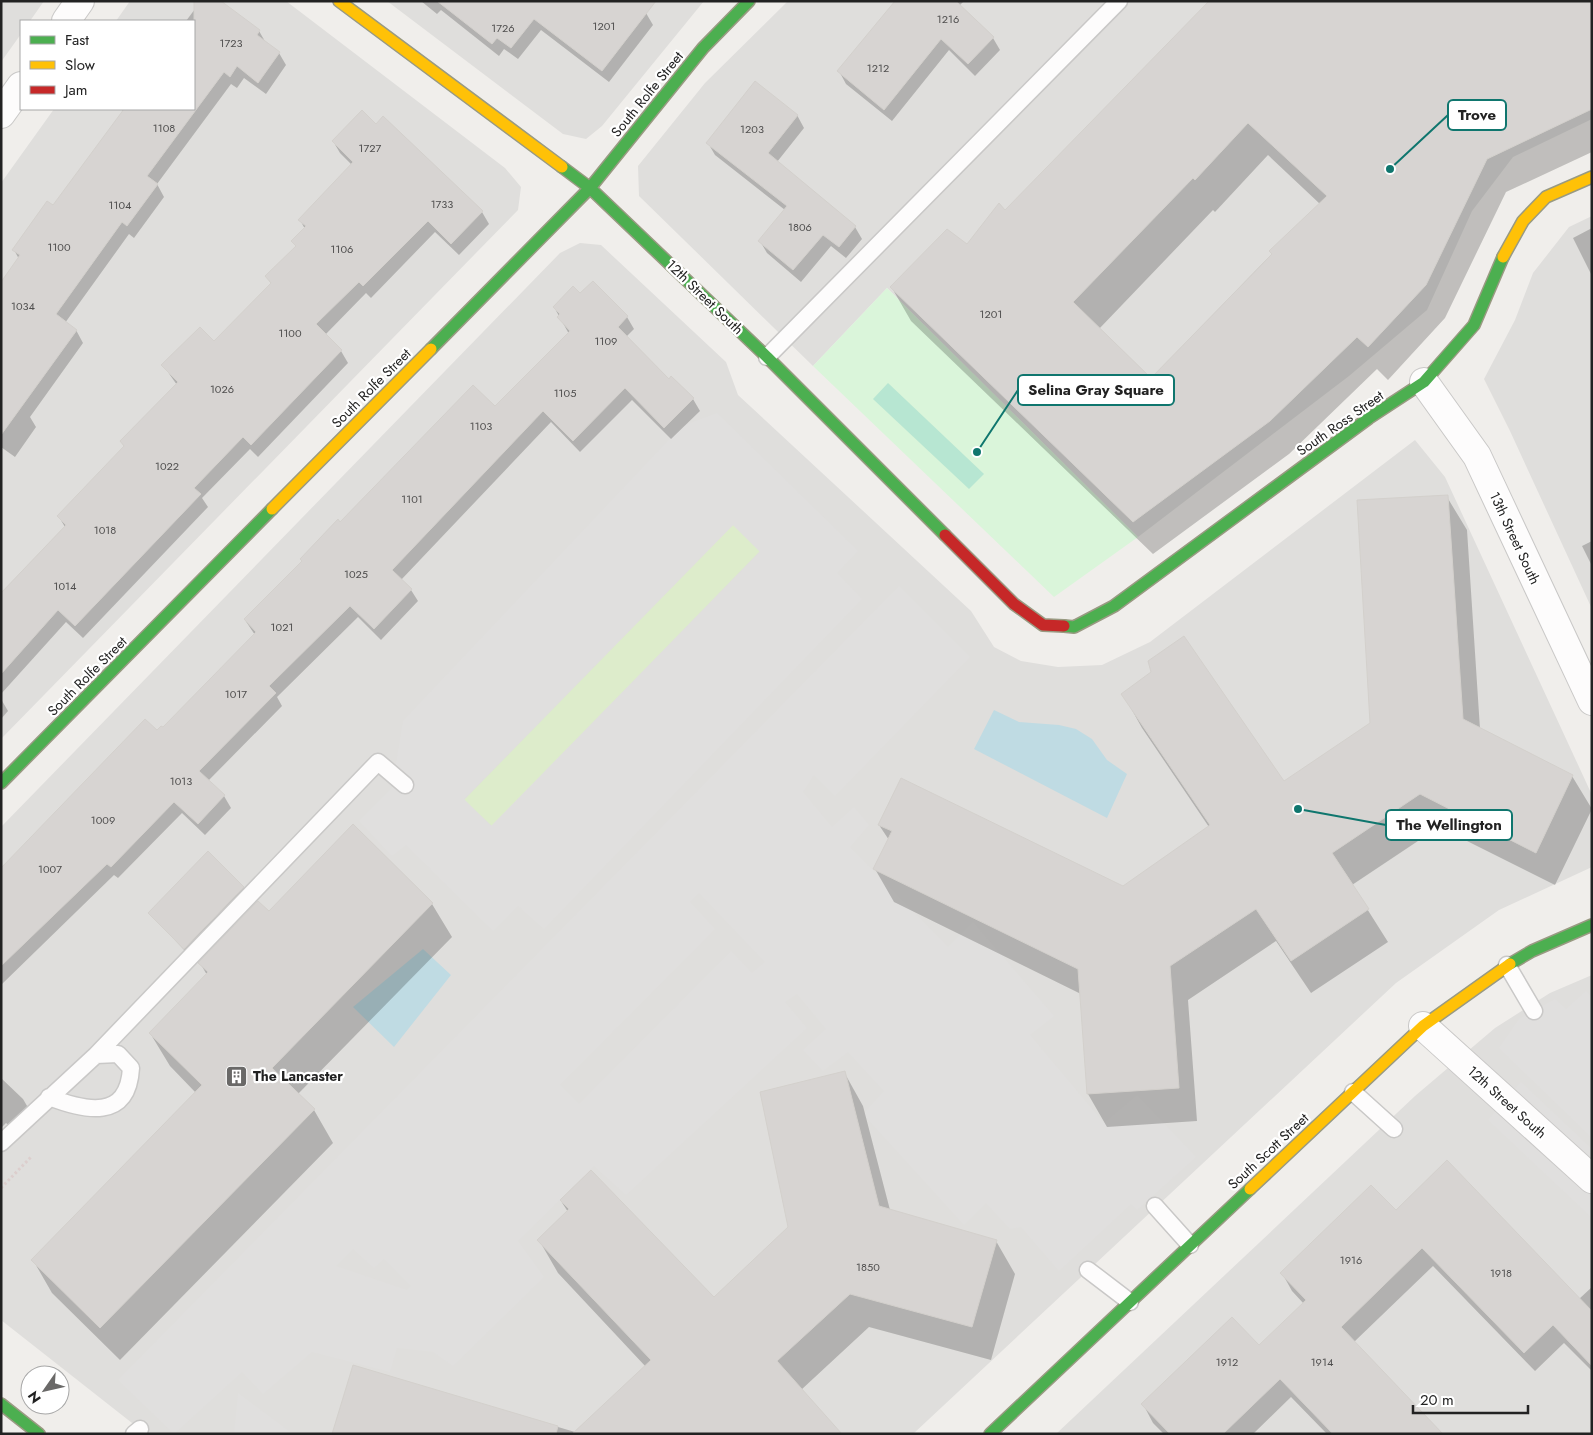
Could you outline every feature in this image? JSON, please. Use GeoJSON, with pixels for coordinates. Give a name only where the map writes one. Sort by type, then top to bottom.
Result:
{"type":"FeatureCollection","features":[{"type":"Feature","properties":{"kind":"street"},"geometry":{"type":"LineString","coordinates":[[67,20],[80,1]]}},
{"type":"Feature","properties":{"kind":"street","name":"12th Street South"},"geometry":{"type":"LineString","coordinates":[[339,1],[590,188],[767,357],[1014,604],[1043,625]]}},
{"type":"Feature","properties":{"kind":"street","name":"South Rolfe Street"},"geometry":{"type":"LineString","coordinates":[[1,783],[590,188],[703,48],[749,1]]}},
{"type":"Feature","properties":{"kind":"street"},"geometry":{"type":"LineString","coordinates":[[1,114],[20,87]]}},
{"type":"Feature","properties":{"kind":"street","name":"South Ross Street"},"geometry":{"type":"LineString","coordinates":[[1043,625],[1074,627],[1114,606],[1369,418],[1424,382],[1474,325],[1501,260],[1523,221],[1546,197],[1592,177]]}},
{"type":"Feature","properties":{"kind":"street","name":"13th Street South"},"geometry":{"type":"LineString","coordinates":[[1424,382],[1477,456],[1592,701]]}},
{"type":"Feature","properties":{"kind":"street","name":"South Scott Street"},"geometry":{"type":"LineString","coordinates":[[1001,1430],[1130,1302],[1423,1026],[1506,965],[1592,924]]}},
{"type":"Feature","properties":{"kind":"street","name":"12th Street South"},"geometry":{"type":"LineString","coordinates":[[1423,1026],[1592,1179]]}},
{"type":"Feature","properties":{"kind":"street"},"geometry":{"type":"LineString","coordinates":[[1,1404],[39,1434]]}},
{"type":"Feature","properties":{"kind":"lane"},"geometry":{"type":"LineString","coordinates":[[767,357],[1119,1]]}},
{"type":"Feature","properties":{"kind":"lane"},"geometry":{"type":"LineString","coordinates":[[1,1143],[96,1055],[378,762],[405,785]]}},
{"type":"Feature","properties":{"kind":"lane"},"geometry":{"type":"LineString","coordinates":[[1506,965],[1534,1011]]}},
{"type":"Feature","properties":{"kind":"lane"},"geometry":{"type":"LineString","coordinates":[[48,1098],[73,1106],[98,1110],[115,1102],[130,1084],[130,1068],[118,1054],[96,1055]]}},
{"type":"Feature","properties":{"kind":"lane"},"geometry":{"type":"LineString","coordinates":[[1353,1092],[1394,1129]]}},
{"type":"Feature","properties":{"kind":"lane"},"geometry":{"type":"LineString","coordinates":[[1155,1206],[1190,1245]]}},
{"type":"Feature","properties":{"kind":"lane"},"geometry":{"type":"LineString","coordinates":[[1088,1270],[1130,1302]]}},
{"type":"Feature","properties":{"kind":"shaded area"},"geometry":{"type":"Polygon","coordinates":[[[1,1],[44,1],[31,20],[20,20],[20,35],[1,62],[1,1]]]}},
{"type":"Feature","properties":{"kind":"shaded area"},"geometry":{"type":"Polygon","coordinates":[[[130,1],[286,1],[505,168],[521,187],[518,210],[1,739],[1,183],[53,110],[195,110],[195,20],[117,20],[130,1]]]}},
{"type":"Feature","properties":{"kind":"shaded area"},"geometry":{"type":"Polygon","coordinates":[[[387,1],[704,1],[602,126],[586,139],[563,134],[387,1]]]}},
{"type":"Feature","properties":{"kind":"shaded area"},"geometry":{"type":"Polygon","coordinates":[[[788,1],[1592,1],[1592,119],[1513,157],[1472,211],[1427,310],[1349,376],[1138,537],[887,288],[813,366],[639,196],[638,166],[705,83],[788,1]]]}},
{"type":"Feature","properties":{"kind":"shaded area"},"geometry":{"type":"Polygon","coordinates":[[[1592,216],[1592,609],[1484,379],[1515,320],[1533,273],[1569,227],[1592,216]]]}},
{"type":"Feature","properties":{"kind":"shaded area"},"geometry":{"type":"Polygon","coordinates":[[[580,243],[601,245],[726,362],[738,395],[971,611],[994,647],[1021,661],[1058,667],[1102,665],[1150,642],[1415,440],[1445,477],[1592,795],[1592,867],[1499,910],[1396,983],[913,1434],[146,1434],[70,1374],[70,1365],[58,1365],[1,1320],[1,827],[560,253],[580,243]]]}},
{"type":"Feature","properties":{"kind":"shaded area"},"geometry":{"type":"Polygon","coordinates":[[[717,413],[858,551],[837,573],[862,599],[544,929],[518,906],[493,931],[406,845],[392,856],[359,821],[392,788],[403,721],[682,426],[717,413]],[[733,525],[464,799],[491,826],[760,552],[733,525]]]}},
{"type":"Feature","properties":{"kind":"shaded area"},"geometry":{"type":"Polygon","coordinates":[[[899,586],[970,657],[835,796],[814,775],[803,792],[832,827],[854,807],[869,825],[850,847],[948,947],[973,922],[1054,1016],[1030,1035],[1104,1123],[1137,1095],[1196,1157],[1137,1210],[1131,1204],[1059,1271],[1021,1227],[1010,1229],[986,1203],[964,1225],[863,1114],[884,1091],[848,1052],[823,1071],[803,1050],[826,1029],[797,994],[785,1002],[807,1028],[626,1195],[594,1166],[518,1241],[544,1277],[453,1366],[433,1352],[397,1348],[390,1372],[312,1352],[263,1394],[242,1372],[174,1434],[118,1380],[899,586]],[[699,893],[690,902],[715,929],[560,1085],[579,1104],[731,951],[752,973],[765,962],[699,893]],[[353,1249],[336,1266],[407,1290],[411,1286],[384,1259],[374,1268],[353,1249]]]}},
{"type":"Feature","properties":{"kind":"shaded area"},"geometry":{"type":"Polygon","coordinates":[[[1592,975],[1592,1434],[1056,1434],[1415,1096],[1495,1028],[1550,993],[1592,975]]]}},
{"type":"Feature","properties":{"kind":"shaded area"},"geometry":{"type":"Polygon","coordinates":[[[1586,991],[1592,997],[1592,1138],[1499,1048],[1519,1019],[1555,999],[1566,1009],[1586,991]]]}},
{"type":"Feature","properties":{"kind":"shaded area"},"geometry":{"type":"Polygon","coordinates":[[[1521,1082],[1592,1149],[1592,1218],[1488,1120],[1521,1082]]]}},
{"type":"Feature","properties":{"kind":"shaded area"},"geometry":{"type":"Polygon","coordinates":[[[238,1393],[293,1434],[234,1434],[238,1393]]]}},
{"type":"Feature","properties":{"kind":"green space"},"geometry":{"type":"Polygon","coordinates":[[[887,288],[1138,537],[1054,597],[813,366],[887,288]]]}},
{"type":"Feature","properties":{"kind":"green space"},"geometry":{"type":"Polygon","coordinates":[[[888,383],[984,474],[969,489],[873,399],[888,383]]]}},
{"type":"Feature","properties":{"kind":"green space"},"geometry":{"type":"Polygon","coordinates":[[[733,525],[760,551],[492,826],[464,800],[733,525]]]}},
{"type":"Feature","properties":{"kind":"water"},"geometry":{"type":"Polygon","coordinates":[[[994,710],[1019,722],[1059,725],[1076,729],[1092,739],[1107,760],[1127,774],[1107,818],[974,749],[994,710]]]}},
{"type":"Feature","properties":{"kind":"water"},"geometry":{"type":"Polygon","coordinates":[[[423,949],[451,975],[394,1047],[353,1007],[423,949]]]}},
{"type":"Feature","properties":{"kind":"building"},"geometry":{"type":"Polygon","coordinates":[[[194,1],[221,1],[260,30],[257,35],[280,52],[258,83],[237,66],[230,77],[224,72],[147,176],[158,184],[127,226],[122,222],[56,314],[77,330],[1,435],[1,282],[20,255],[12,250],[47,201],[53,205],[123,110],[195,110],[194,1]]]}},
{"type":"Feature","properties":{"kind":"building"},"geometry":{"type":"Polygon","coordinates":[[[437,1],[656,1],[602,71],[534,19],[511,48],[497,38],[492,44],[437,1]]]}},
{"type":"Feature","properties":{"kind":"building"},"geometry":{"type":"Polygon","coordinates":[[[895,1],[956,1],[994,37],[968,64],[941,39],[884,110],[837,71],[895,1]]]}},
{"type":"Feature","properties":{"kind":"building"},"geometry":{"type":"Polygon","coordinates":[[[1209,1],[1592,1],[1592,109],[1487,159],[1426,285],[1368,347],[1357,337],[1270,421],[1133,522],[890,287],[947,229],[967,244],[999,203],[1005,210],[1209,1]],[[1248,123],[1195,180],[1193,178],[1073,302],[1151,378],[1272,254],[1269,251],[1327,196],[1248,123]]]}},
{"type":"Feature","properties":{"kind":"building"},"geometry":{"type":"Polygon","coordinates":[[[755,81],[798,115],[768,153],[856,226],[839,247],[823,235],[793,270],[758,241],[787,206],[706,143],[755,81]]]}},
{"type":"Feature","properties":{"kind":"building"},"geometry":{"type":"Polygon","coordinates":[[[362,110],[376,124],[383,116],[483,211],[451,244],[428,221],[363,286],[359,282],[316,324],[342,350],[251,445],[243,437],[194,488],[201,494],[75,626],[58,610],[1,674],[1,593],[66,525],[57,516],[124,446],[120,441],[178,382],[161,365],[200,327],[214,341],[271,283],[265,276],[296,246],[291,241],[306,226],[298,220],[353,162],[332,141],[362,110]]]}},
{"type":"Feature","properties":{"kind":"building"},"geometry":{"type":"Polygon","coordinates":[[[593,281],[628,316],[618,327],[669,379],[671,376],[694,398],[664,428],[625,388],[573,441],[543,411],[392,570],[412,589],[374,629],[350,606],[269,686],[276,693],[199,771],[225,795],[198,824],[174,802],[111,867],[107,864],[1,966],[1,868],[145,719],[157,730],[161,726],[163,727],[256,632],[244,619],[302,561],[300,559],[338,519],[340,522],[473,385],[495,406],[570,331],[557,317],[560,314],[553,307],[573,286],[580,293],[593,281]]]}},
{"type":"Feature","properties":{"kind":"building"},"geometry":{"type":"Polygon","coordinates":[[[1448,495],[1463,719],[1573,775],[1536,853],[1420,794],[1332,853],[1369,909],[1291,961],[1256,909],[1170,966],[1179,1088],[1087,1094],[1078,969],[873,869],[892,831],[878,825],[901,778],[1123,886],[1210,825],[1121,694],[1151,672],[1148,661],[1184,636],[1284,781],[1370,723],[1357,500],[1448,495]]]}},
{"type":"Feature","properties":{"kind":"building","name":"The Lancaster"},"geometry":{"type":"Polygon","coordinates":[[[353,824],[433,903],[272,1068],[315,1109],[100,1328],[31,1260],[202,1085],[149,1033],[208,972],[198,963],[258,901],[269,911],[353,824]]]}},
{"type":"Feature","properties":{"kind":"building"},"geometry":{"type":"Polygon","coordinates":[[[208,851],[244,887],[184,949],[148,913],[208,851]]]}},
{"type":"Feature","properties":{"kind":"building"},"geometry":{"type":"Polygon","coordinates":[[[845,1071],[879,1206],[997,1240],[972,1327],[850,1294],[777,1361],[842,1434],[572,1434],[651,1360],[537,1240],[569,1209],[560,1200],[591,1170],[714,1297],[788,1227],[760,1092],[845,1071]]]}},
{"type":"Feature","properties":{"kind":"building"},"geometry":{"type":"Polygon","coordinates":[[[1447,1160],[1592,1311],[1592,1366],[1553,1325],[1524,1353],[1422,1248],[1341,1327],[1443,1434],[1333,1434],[1280,1379],[1223,1434],[1170,1434],[1141,1404],[1232,1317],[1259,1345],[1306,1300],[1280,1273],[1371,1185],[1396,1210],[1447,1160]]]}},
{"type":"Feature","properties":{"kind":"building"},"geometry":{"type":"Polygon","coordinates":[[[353,1365],[558,1426],[556,1434],[332,1434],[353,1365]]]}},
{"type":"Feature","properties":{"kind":"traffic: fast"},"geometry":{"type":"LineString","coordinates":[[431,349],[590,188],[703,48],[749,1]]}},
{"type":"Feature","properties":{"kind":"traffic: fast"},"geometry":{"type":"LineString","coordinates":[[562,167],[590,188],[767,357],[945,535]]}},
{"type":"Feature","properties":{"kind":"traffic: fast"},"geometry":{"type":"LineString","coordinates":[[1064,626],[1074,627],[1114,606],[1369,418],[1424,382],[1474,325],[1503,257]]}},
{"type":"Feature","properties":{"kind":"traffic: fast"},"geometry":{"type":"LineString","coordinates":[[1,783],[272,509]]}},
{"type":"Feature","properties":{"kind":"traffic: fast"},"geometry":{"type":"LineString","coordinates":[[1510,964],[1532,951],[1592,925]]}},
{"type":"Feature","properties":{"kind":"traffic: fast"},"geometry":{"type":"LineString","coordinates":[[990,1434],[1250,1189]]}},
{"type":"Feature","properties":{"kind":"traffic: fast"},"geometry":{"type":"LineString","coordinates":[[1,1404],[39,1434]]}},
{"type":"Feature","properties":{"kind":"traffic: slow"},"geometry":{"type":"LineString","coordinates":[[339,1],[562,167]]}},
{"type":"Feature","properties":{"kind":"traffic: slow"},"geometry":{"type":"LineString","coordinates":[[1503,257],[1523,221],[1546,197],[1592,177]]}},
{"type":"Feature","properties":{"kind":"traffic: slow"},"geometry":{"type":"LineString","coordinates":[[272,509],[431,349]]}},
{"type":"Feature","properties":{"kind":"traffic: slow"},"geometry":{"type":"LineString","coordinates":[[1250,1189],[1423,1026],[1510,964]]}},
{"type":"Feature","properties":{"kind":"traffic: jam"},"geometry":{"type":"LineString","coordinates":[[945,535],[1014,604],[1043,625],[1064,626]]}},
{"type":"Feature","properties":{"kind":"place","name":"Trove"},"geometry":{"type":"Point","coordinates":[1390,169]}},
{"type":"Feature","properties":{"kind":"place","name":"Selina Gray Square"},"geometry":{"type":"Point","coordinates":[977,452]}},
{"type":"Feature","properties":{"kind":"place","name":"The Wellington"},"geometry":{"type":"Point","coordinates":[1298,809]}},
{"type":"Feature","properties":{"kind":"place","name":"The Lancaster"},"geometry":{"type":"Point","coordinates":[237,1076]}}]}
